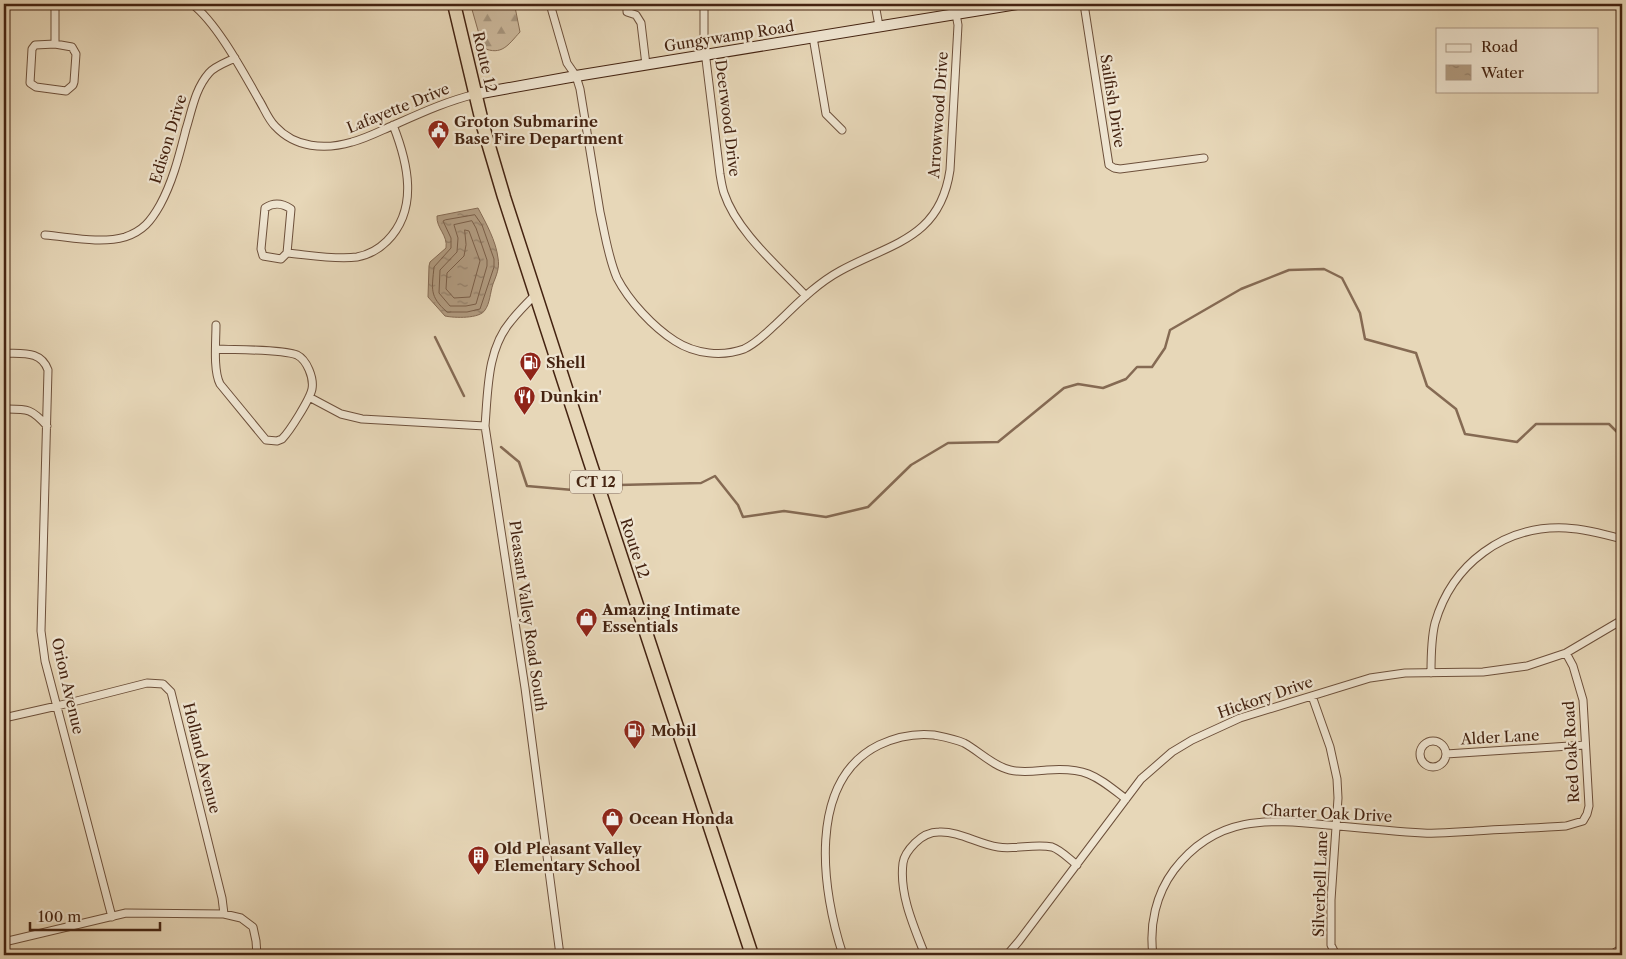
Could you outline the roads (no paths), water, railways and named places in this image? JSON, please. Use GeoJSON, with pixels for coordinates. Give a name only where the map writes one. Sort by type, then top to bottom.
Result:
{"type":"FeatureCollection","features":[{"type":"Feature","properties":{"kind":"highway","name":"Route 12"},"geometry":{"type":"LineString","coordinates":[[454,4],[494,162],[752,955]]}},
{"type":"Feature","properties":{"kind":"street"},"geometry":{"type":"LineString","coordinates":[[54,44],[55,4]]}},
{"type":"Feature","properties":{"kind":"street","name":"Lafayette Drive"},"geometry":{"type":"LineString","coordinates":[[192,4],[210,23],[235,58],[274,126],[302,143],[318,147],[333,147],[354,142],[455,99],[476,94]]}},
{"type":"Feature","properties":{"kind":"street","name":"Arrowwood Drive"},"geometry":{"type":"LineString","coordinates":[[550,4],[567,63],[576,76],[580,89],[611,262],[624,290],[658,328],[678,344],[693,350],[710,353],[727,353],[755,343],[806,296],[839,271],[912,236],[932,217],[945,193],[950,170],[958,25],[956,14]]}},
{"type":"Feature","properties":{"kind":"street"},"geometry":{"type":"LineString","coordinates":[[627,4],[627,12],[636,15],[641,23],[646,65]]}},
{"type":"Feature","properties":{"kind":"street","name":"Deerwood Drive"},"geometry":{"type":"LineString","coordinates":[[704,4],[703,27],[724,193],[732,211],[746,233],[806,296]]}},
{"type":"Feature","properties":{"kind":"street"},"geometry":{"type":"LineString","coordinates":[[875,4],[879,26]]}},
{"type":"Feature","properties":{"kind":"street","name":"Gungywamp Road"},"geometry":{"type":"LineString","coordinates":[[476,94],[706,54],[1017,4]]}},
{"type":"Feature","properties":{"kind":"street","name":"Sailfish Drive"},"geometry":{"type":"LineString","coordinates":[[1084,4],[1109,164],[1114,168],[1120,168],[1204,158]]}},
{"type":"Feature","properties":{"kind":"street"},"geometry":{"type":"LineString","coordinates":[[813,37],[826,114],[842,130]]}},
{"type":"Feature","properties":{"kind":"street"},"geometry":{"type":"LineString","coordinates":[[54,44],[72,47],[76,54],[74,82],[66,91],[36,87],[30,83],[32,49],[35,45],[54,44]]}},
{"type":"Feature","properties":{"kind":"street","name":"Edison Drive"},"geometry":{"type":"LineString","coordinates":[[45,235],[98,240],[123,238],[141,231],[154,215],[167,192],[176,168],[200,84],[210,71],[235,58]]}},
{"type":"Feature","properties":{"kind":"street"},"geometry":{"type":"LineString","coordinates":[[287,253],[291,209],[285,204],[272,203],[265,208],[261,249],[263,256],[281,259],[287,253],[357,257],[383,246],[393,235],[402,222],[409,196],[407,175],[393,125]]}},
{"type":"Feature","properties":{"kind":"street","name":"Pleasant Valley Road South"},"geometry":{"type":"LineString","coordinates":[[536,295],[510,321],[494,352],[485,426],[525,688],[560,955]]}},
{"type":"Feature","properties":{"kind":"street"},"geometry":{"type":"LineString","coordinates":[[216,325],[216,349],[217,378],[220,384],[266,440],[278,441],[282,439],[312,388],[312,379],[304,360],[298,356],[286,353],[216,349]]}},
{"type":"Feature","properties":{"kind":"street","name":"Orion Avenue"},"geometry":{"type":"LineString","coordinates":[[4,353],[38,356],[46,362],[48,370],[42,632],[45,662],[112,917]]}},
{"type":"Feature","properties":{"kind":"street"},"geometry":{"type":"LineString","coordinates":[[308,397],[341,414],[362,419],[485,426]]}},
{"type":"Feature","properties":{"kind":"street"},"geometry":{"type":"LineString","coordinates":[[4,409],[24,409],[36,414],[48,426]]}},
{"type":"Feature","properties":{"kind":"street"},"geometry":{"type":"LineString","coordinates":[[1431,672],[1434,625],[1445,597],[1462,571],[1487,549],[1510,537],[1536,530],[1564,528],[1594,531],[1622,538]]}},
{"type":"Feature","properties":{"kind":"street","name":"Hickory Drive"},"geometry":{"type":"LineString","coordinates":[[1007,955],[1141,779],[1172,752],[1192,740],[1240,718],[1370,678],[1405,673],[1506,670],[1549,660],[1566,653],[1622,620]]}},
{"type":"Feature","properties":{"kind":"street","name":"Red Oak Road"},"geometry":{"type":"LineString","coordinates":[[1566,653],[1581,687],[1583,700],[1589,806],[1588,814],[1583,822]]}},
{"type":"Feature","properties":{"kind":"street","name":"Holland Avenue"},"geometry":{"type":"LineString","coordinates":[[4,718],[148,683],[163,684],[171,692],[222,898],[224,914]]}},
{"type":"Feature","properties":{"kind":"street","name":"Silverbell Lane"},"geometry":{"type":"LineString","coordinates":[[1312,696],[1330,747],[1337,779],[1338,798],[1331,900],[1331,944],[1336,955]]}},
{"type":"Feature","properties":{"kind":"street"},"geometry":{"type":"LineString","coordinates":[[843,955],[830,905],[827,879],[829,813],[836,789],[844,776],[852,765],[875,747],[902,737],[918,735],[950,738],[963,743],[1009,770],[1024,772],[1066,769],[1086,772],[1099,778],[1126,799]]}},
{"type":"Feature","properties":{"kind":"street","name":"Alder Lane"},"geometry":{"type":"LineString","coordinates":[[1446,754],[1586,746]]}},
{"type":"Feature","properties":{"kind":"street","name":"Charter Oak Drive"},"geometry":{"type":"LineString","coordinates":[[1153,955],[1152,928],[1162,887],[1184,858],[1198,845],[1214,834],[1249,823],[1289,821],[1434,833],[1566,826],[1583,822]]}},
{"type":"Feature","properties":{"kind":"street"},"geometry":{"type":"LineString","coordinates":[[925,955],[913,924],[905,893],[903,861],[910,849],[924,836],[930,833],[941,832],[1000,847],[1052,847],[1077,865]]}},
{"type":"Feature","properties":{"kind":"street"},"geometry":{"type":"LineString","coordinates":[[4,942],[126,913],[224,914],[241,918],[253,927],[257,955]]}},
{"type":"Feature","properties":{"kind":"street"},"geometry":{"type":"LineString","coordinates":[[1611,955],[1622,948]]}},
{"type":"Feature","properties":{"kind":"water"},"geometry":{"type":"Polygon","coordinates":[[[478,208],[497,252],[497,272],[489,301],[485,310],[478,315],[445,316],[428,297],[430,262],[446,248],[437,216],[478,208]]]}},
{"type":"Feature","properties":{"kind":"waterway"},"geometry":{"type":"LineString","coordinates":[[619,485],[701,483],[715,476],[738,505],[743,517],[784,511],[826,517],[868,507],[911,465],[948,443],[998,442],[1064,388],[1078,384],[1103,388],[1126,379],[1137,367],[1152,367],[1165,348],[1170,330],[1241,289],[1289,270],[1324,269],[1342,278],[1360,313],[1365,339],[1416,353],[1427,386],[1456,409],[1465,434],[1517,442],[1536,424],[1609,424],[1622,437]]}},
{"type":"Feature","properties":{"kind":"waterway"},"geometry":{"type":"LineString","coordinates":[[435,337],[464,396]]}},
{"type":"Feature","properties":{"kind":"waterway"},"geometry":{"type":"LineString","coordinates":[[501,447],[519,462],[527,486],[573,490]]}},
{"type":"Feature","properties":{"kind":"place","name":"Groton Submarine Base Fire Department"},"geometry":{"type":"Point","coordinates":[438,149]}},
{"type":"Feature","properties":{"kind":"place","name":"Shell"},"geometry":{"type":"Point","coordinates":[530,381]}},
{"type":"Feature","properties":{"kind":"place","name":"Dunkin'"},"geometry":{"type":"Point","coordinates":[524,415]}},
{"type":"Feature","properties":{"kind":"place","name":"Amazing Intimate Essentials"},"geometry":{"type":"Point","coordinates":[586,637]}},
{"type":"Feature","properties":{"kind":"place","name":"Mobil"},"geometry":{"type":"Point","coordinates":[635,749]}},
{"type":"Feature","properties":{"kind":"place","name":"Ocean Honda"},"geometry":{"type":"Point","coordinates":[613,837]}},
{"type":"Feature","properties":{"kind":"place","name":"Old Pleasant Valley Elementary School"},"geometry":{"type":"Point","coordinates":[478,876]}}]}
